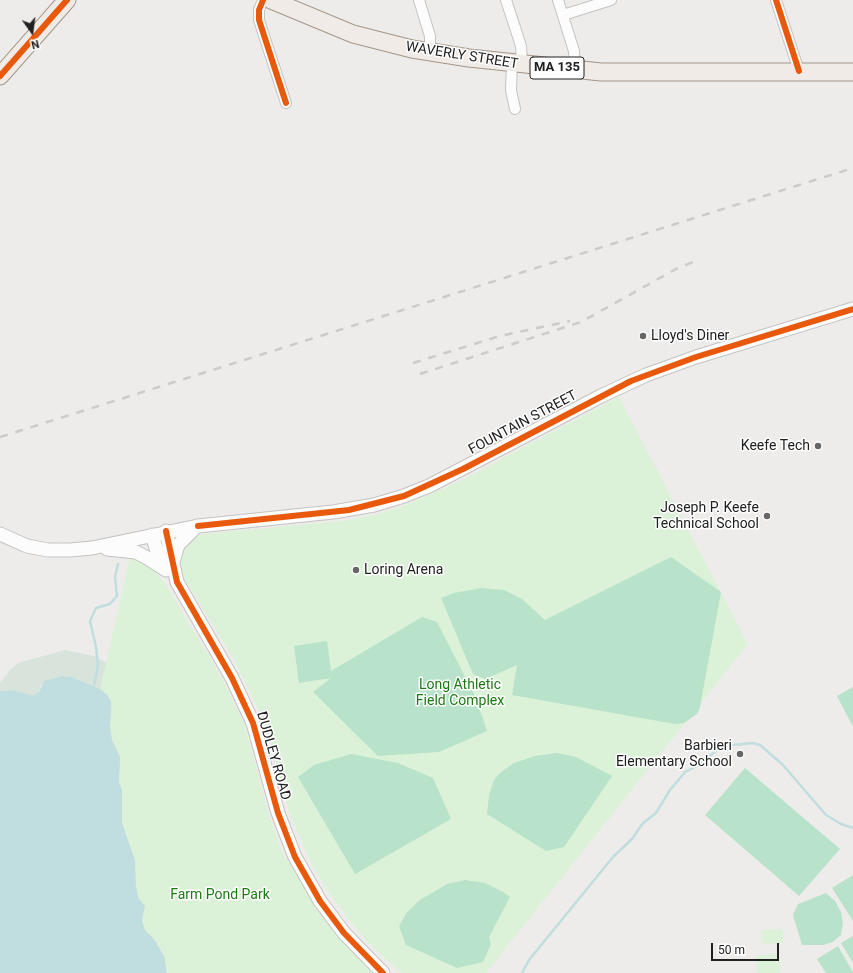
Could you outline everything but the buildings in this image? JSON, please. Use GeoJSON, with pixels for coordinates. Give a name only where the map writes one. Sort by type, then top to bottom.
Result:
{"type":"FeatureCollection","features":[{"type":"Feature","properties":{"kind":"main road"},"geometry":{"type":"LineString","coordinates":[[0,76],[67,0]]}},
{"type":"Feature","properties":{"kind":"main road","name":"WAVERLY STREET"},"geometry":{"type":"LineString","coordinates":[[272,0],[354,34],[430,52],[517,64],[575,70],[642,73],[799,71],[853,72]]}},
{"type":"Feature","properties":{"kind":"street"},"geometry":{"type":"LineString","coordinates":[[263,0],[259,10],[260,20],[286,103]]}},
{"type":"Feature","properties":{"kind":"street"},"geometry":{"type":"LineString","coordinates":[[419,0],[430,36],[430,52]]}},
{"type":"Feature","properties":{"kind":"street"},"geometry":{"type":"LineString","coordinates":[[506,0],[520,46],[511,90],[515,109]]}},
{"type":"Feature","properties":{"kind":"street"},"geometry":{"type":"LineString","coordinates":[[558,0],[574,51],[575,70]]}},
{"type":"Feature","properties":{"kind":"street"},"geometry":{"type":"LineString","coordinates":[[563,15],[611,0]]}},
{"type":"Feature","properties":{"kind":"street"},"geometry":{"type":"LineString","coordinates":[[776,0],[799,71]]}},
{"type":"Feature","properties":{"kind":"street","name":"FOUNTAIN STREET"},"geometry":{"type":"LineString","coordinates":[[0,534],[17,542],[36,548],[59,550],[86,549],[166,531],[198,526],[349,510],[404,496],[457,472],[601,396],[641,377],[696,357],[853,309]]}},
{"type":"Feature","properties":{"kind":"street"},"geometry":{"type":"LineString","coordinates":[[86,549],[118,549],[136,552],[169,569],[178,545],[198,526]]}},
{"type":"Feature","properties":{"kind":"street","name":"DUDLEY ROAD"},"geometry":{"type":"LineString","coordinates":[[166,531],[169,569]]}},
{"type":"Feature","properties":{"kind":"street","name":"DUDLEY ROAD"},"geometry":{"type":"LineString","coordinates":[[152,535],[157,551],[177,582],[232,678],[248,712],[259,740],[278,813],[289,845],[302,870],[320,901],[344,933],[383,973]]}},
{"type":"Feature","properties":{"kind":"shaded area"},"geometry":{"type":"Polygon","coordinates":[[[65,650],[94,656],[107,663],[155,892],[167,973],[100,689],[72,677],[63,676],[41,685],[39,692],[33,697],[12,690],[0,691],[0,683],[9,671],[18,663],[65,650]]]}},
{"type":"Feature","properties":{"kind":"green space","name":"Long Athletic Field Complex"},"geometry":{"type":"Polygon","coordinates":[[[619,397],[748,644],[486,973],[402,973],[374,949],[353,925],[326,889],[310,861],[289,812],[273,749],[263,719],[233,658],[184,578],[179,562],[182,548],[195,536],[203,534],[341,521],[374,515],[401,507],[458,482],[619,397]]]}},
{"type":"Feature","properties":{"kind":"green space","name":"Farm Pond Park"},"geometry":{"type":"Polygon","coordinates":[[[130,557],[153,569],[167,586],[224,682],[245,726],[269,816],[282,852],[315,904],[339,937],[373,973],[167,973],[164,956],[154,939],[145,930],[142,920],[145,906],[139,899],[136,887],[135,860],[122,823],[122,790],[119,782],[120,757],[112,740],[110,728],[112,707],[107,695],[100,689],[130,557]]]}},
{"type":"Feature","properties":{"kind":"green space"},"geometry":{"type":"Polygon","coordinates":[[[671,557],[721,592],[700,707],[697,714],[684,723],[675,724],[512,695],[517,665],[485,679],[473,674],[441,598],[454,593],[481,588],[504,590],[522,599],[545,620],[671,557]]]}},
{"type":"Feature","properties":{"kind":"green space"},"geometry":{"type":"Polygon","coordinates":[[[422,617],[437,622],[476,698],[487,731],[439,752],[378,756],[313,692],[331,678],[299,683],[294,646],[327,641],[331,671],[422,617]]]}},
{"type":"Feature","properties":{"kind":"green space"},"geometry":{"type":"Polygon","coordinates":[[[853,687],[853,727],[837,696],[853,687]]]}},
{"type":"Feature","properties":{"kind":"green space"},"geometry":{"type":"Polygon","coordinates":[[[557,753],[576,757],[612,776],[564,847],[546,851],[487,814],[489,795],[494,780],[500,773],[514,763],[535,756],[557,753]]]}},
{"type":"Feature","properties":{"kind":"green space"},"geometry":{"type":"Polygon","coordinates":[[[351,754],[398,763],[433,778],[451,819],[355,874],[298,777],[314,765],[351,754]]]}},
{"type":"Feature","properties":{"kind":"green space"},"geometry":{"type":"Polygon","coordinates":[[[745,768],[840,849],[799,896],[705,815],[745,768]]]}},
{"type":"Feature","properties":{"kind":"green space"},"geometry":{"type":"Polygon","coordinates":[[[853,875],[853,921],[832,888],[853,875]]]}},
{"type":"Feature","properties":{"kind":"green space"},"geometry":{"type":"Polygon","coordinates":[[[465,880],[485,883],[510,897],[489,937],[491,944],[483,962],[457,968],[406,945],[399,926],[407,912],[420,900],[447,884],[465,880]]]}},
{"type":"Feature","properties":{"kind":"green space"},"geometry":{"type":"Polygon","coordinates":[[[826,893],[835,901],[841,912],[843,923],[841,935],[833,942],[823,945],[802,945],[793,915],[798,904],[826,893]]]}},
{"type":"Feature","properties":{"kind":"green space"},"geometry":{"type":"Polygon","coordinates":[[[782,929],[785,937],[783,939],[783,943],[763,944],[761,940],[762,930],[782,929]]]}},
{"type":"Feature","properties":{"kind":"green space"},"geometry":{"type":"Polygon","coordinates":[[[853,936],[853,963],[841,943],[853,936]]]}},
{"type":"Feature","properties":{"kind":"green space"},"geometry":{"type":"Polygon","coordinates":[[[838,946],[853,973],[826,973],[817,959],[838,946]]]}},
{"type":"Feature","properties":{"kind":"green space"},"geometry":{"type":"Polygon","coordinates":[[[779,953],[780,973],[757,973],[756,956],[779,953]]]}},
{"type":"Feature","properties":{"kind":"water"},"geometry":{"type":"Polygon","coordinates":[[[63,676],[72,677],[100,689],[111,701],[110,728],[112,740],[120,757],[119,782],[122,790],[122,823],[135,860],[136,887],[139,899],[145,906],[142,920],[145,930],[154,939],[164,956],[167,973],[0,973],[0,691],[12,690],[33,696],[39,692],[44,681],[63,676]]]}},
{"type":"Feature","properties":{"kind":"waterway"},"geometry":{"type":"LineString","coordinates":[[94,686],[98,665],[96,647],[90,621],[96,608],[110,604],[117,596],[115,577],[118,564]]}},
{"type":"Feature","properties":{"kind":"waterway"},"geometry":{"type":"LineString","coordinates":[[522,973],[529,960],[613,857],[632,839],[643,823],[656,813],[670,790],[685,772],[699,765],[722,746],[753,743],[760,745],[783,765],[826,815],[841,824],[853,828]]}},
{"type":"Feature","properties":{"kind":"railway"},"geometry":{"type":"LineString","coordinates":[[0,437],[853,168]]}},
{"type":"Feature","properties":{"kind":"railway"},"geometry":{"type":"LineString","coordinates":[[420,374],[581,322],[676,269],[700,259]]}},
{"type":"Feature","properties":{"kind":"railway"},"geometry":{"type":"LineString","coordinates":[[413,363],[500,336],[570,321]]}},
{"type":"Feature","properties":{"kind":"cycle path"},"geometry":{"type":"LineString","coordinates":[[0,76],[67,0]]}},
{"type":"Feature","properties":{"kind":"cycle path"},"geometry":{"type":"LineString","coordinates":[[263,0],[259,10],[259,20],[286,103]]}},
{"type":"Feature","properties":{"kind":"cycle path"},"geometry":{"type":"LineString","coordinates":[[776,0],[799,71]]}},
{"type":"Feature","properties":{"kind":"cycle path"},"geometry":{"type":"LineString","coordinates":[[198,526],[349,510],[404,496],[463,469],[631,381],[696,357],[853,309]]}},
{"type":"Feature","properties":{"kind":"cycle path"},"geometry":{"type":"LineString","coordinates":[[166,531],[177,582],[232,678],[253,723],[278,813],[295,857],[320,901],[344,933],[383,973]]}},
{"type":"Feature","properties":{"kind":"place","name":"Lloyd's Diner"},"geometry":{"type":"Point","coordinates":[643,336]}},
{"type":"Feature","properties":{"kind":"place","name":"Keefe Tech"},"geometry":{"type":"Point","coordinates":[818,446]}},
{"type":"Feature","properties":{"kind":"place","name":"Joseph P. Keefe Technical School"},"geometry":{"type":"Point","coordinates":[767,516]}},
{"type":"Feature","properties":{"kind":"place","name":"Loring Arena"},"geometry":{"type":"Point","coordinates":[356,570]}},
{"type":"Feature","properties":{"kind":"place","name":"Barbieri Elementary School"},"geometry":{"type":"Point","coordinates":[740,754]}}]}
